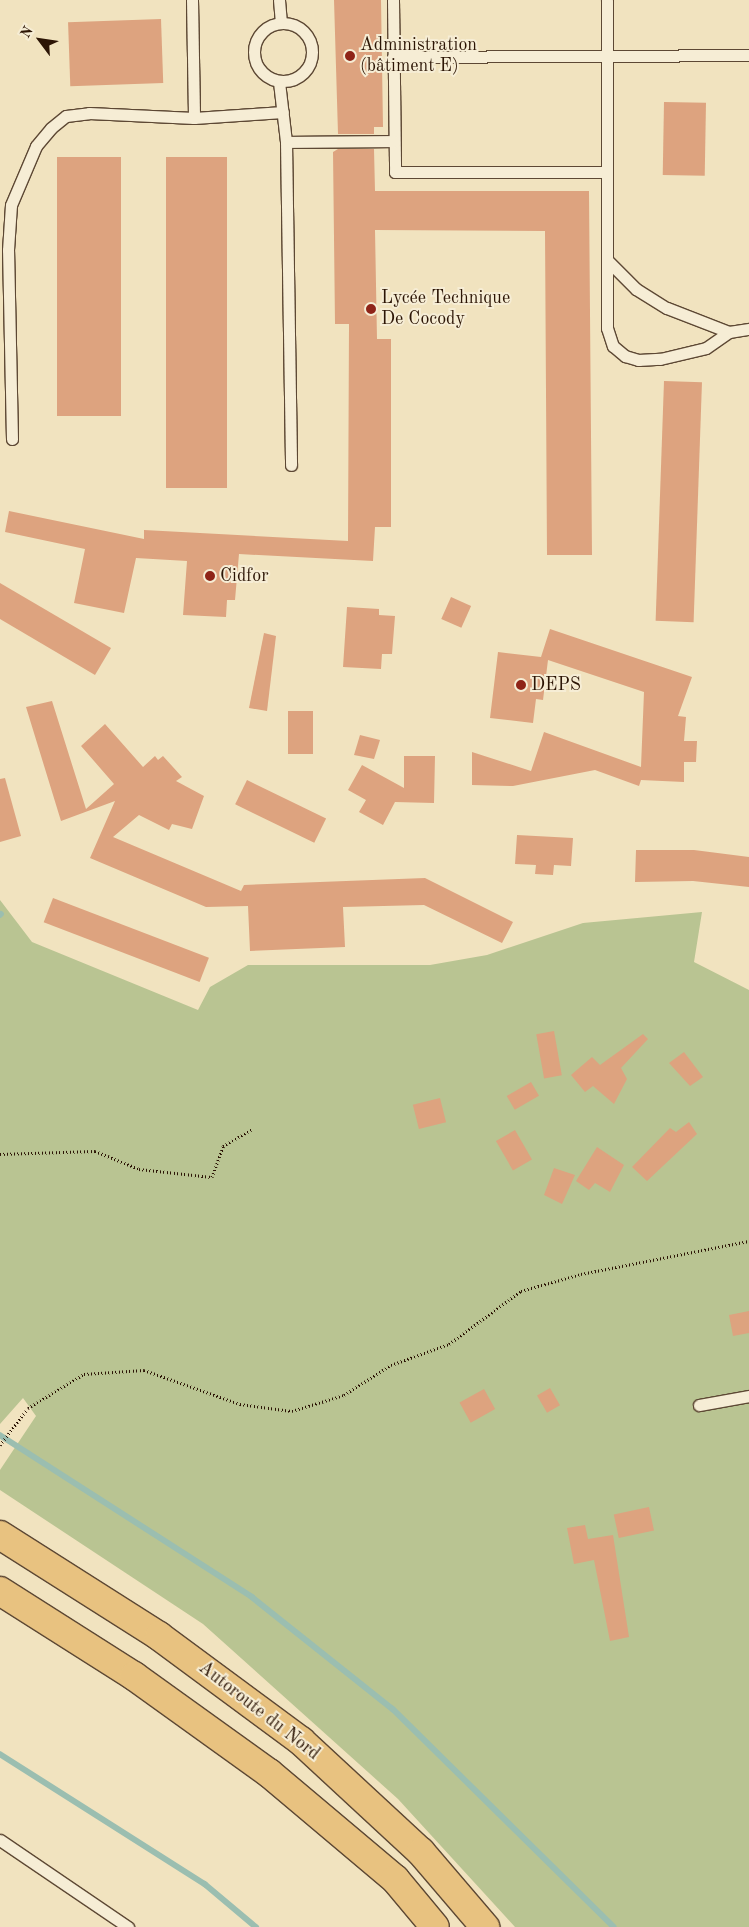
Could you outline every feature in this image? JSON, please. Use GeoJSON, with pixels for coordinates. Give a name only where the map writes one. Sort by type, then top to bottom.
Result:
{"type":"FeatureCollection","features":[{"type":"Feature","properties":{"kind":"highway","name":"Autoroute du Nord"},"geometry":{"type":"LineString","coordinates":[[0,1535],[159,1636],[301,1741],[421,1852],[484,1927]]}},
{"type":"Feature","properties":{"kind":"highway"},"geometry":{"type":"LineString","coordinates":[[0,1591],[134,1676],[269,1773],[395,1879],[435,1927]]}},
{"type":"Feature","properties":{"kind":"lane"},"geometry":{"type":"LineString","coordinates":[[192,0],[194,118]]}},
{"type":"Feature","properties":{"kind":"lane"},"geometry":{"type":"LineString","coordinates":[[279,0],[282,22]]}},
{"type":"Feature","properties":{"kind":"lane"},"geometry":{"type":"LineString","coordinates":[[393,0],[392,57],[395,172],[606,172]]}},
{"type":"Feature","properties":{"kind":"lane"},"geometry":{"type":"LineString","coordinates":[[607,0],[606,172],[608,328],[613,346],[625,356],[660,359],[706,348],[730,332],[749,329]]}},
{"type":"Feature","properties":{"kind":"lane"},"geometry":{"type":"LineString","coordinates":[[282,22],[295,24],[304,31],[310,61],[304,74],[294,80],[279,82],[266,75],[255,55],[263,32],[282,22]]}},
{"type":"Feature","properties":{"kind":"lane"},"geometry":{"type":"LineString","coordinates":[[392,57],[606,53],[749,55]]}},
{"type":"Feature","properties":{"kind":"lane"},"geometry":{"type":"LineString","coordinates":[[279,82],[286,142],[291,465]]}},
{"type":"Feature","properties":{"kind":"lane"},"geometry":{"type":"LineString","coordinates":[[12,439],[8,250],[12,205],[36,146],[66,116],[89,113],[194,118],[283,112]]}},
{"type":"Feature","properties":{"kind":"lane"},"geometry":{"type":"LineString","coordinates":[[286,142],[394,141]]}},
{"type":"Feature","properties":{"kind":"lane"},"geometry":{"type":"LineString","coordinates":[[607,260],[636,289],[667,308],[730,332]]}},
{"type":"Feature","properties":{"kind":"lane"},"geometry":{"type":"LineString","coordinates":[[698,1405],[749,1396]]}},
{"type":"Feature","properties":{"kind":"lane"},"geometry":{"type":"LineString","coordinates":[[0,1840],[128,1927]]}},
{"type":"Feature","properties":{"kind":"path"},"geometry":{"type":"LineString","coordinates":[[0,1154],[95,1151],[139,1169],[212,1177],[224,1146],[253,1129]]}},
{"type":"Feature","properties":{"kind":"path"},"geometry":{"type":"LineString","coordinates":[[0,1444],[28,1408],[84,1374],[144,1370],[240,1404],[292,1411],[344,1395],[391,1365],[448,1344],[521,1291],[581,1274],[749,1241]]}},
{"type":"Feature","properties":{"kind":"green space"},"geometry":{"type":"Polygon","coordinates":[[[0,900],[32,942],[198,1010],[210,987],[248,965],[430,965],[487,955],[583,923],[702,912],[694,962],[749,990],[749,1927],[515,1927],[398,1799],[203,1624],[0,1490],[0,1470],[36,1416],[23,1398],[0,1424],[0,900]]]}},
{"type":"Feature","properties":{"kind":"building"},"geometry":{"type":"Polygon","coordinates":[[[334,0],[381,0],[383,127],[374,127],[374,134],[338,134],[334,0]]]}},
{"type":"Feature","properties":{"kind":"building"},"geometry":{"type":"Polygon","coordinates":[[[161,19],[163,83],[70,86],[68,22],[161,19]]]}},
{"type":"Feature","properties":{"kind":"building"},"geometry":{"type":"Polygon","coordinates":[[[664,102],[706,103],[705,176],[663,175],[664,102]]]}},
{"type":"Feature","properties":{"kind":"building"},"geometry":{"type":"Polygon","coordinates":[[[338,149],[374,149],[375,191],[589,191],[592,555],[547,555],[545,231],[375,230],[377,339],[391,339],[391,527],[375,527],[373,561],[239,554],[235,600],[227,600],[226,617],[183,615],[187,561],[136,558],[124,613],[74,603],[85,549],[5,532],[9,511],[144,539],[144,530],[348,541],[349,324],[335,324],[333,152],[338,149]]]}},
{"type":"Feature","properties":{"kind":"building"},"geometry":{"type":"Polygon","coordinates":[[[57,157],[121,157],[121,416],[57,416],[57,157]]]}},
{"type":"Feature","properties":{"kind":"building"},"geometry":{"type":"Polygon","coordinates":[[[166,157],[227,157],[227,488],[166,488],[166,157]]]}},
{"type":"Feature","properties":{"kind":"building"},"geometry":{"type":"Polygon","coordinates":[[[664,381],[702,382],[694,622],[656,621],[664,381]]]}},
{"type":"Feature","properties":{"kind":"building"},"geometry":{"type":"Polygon","coordinates":[[[0,583],[111,648],[95,675],[0,619],[0,583]]]}},
{"type":"Feature","properties":{"kind":"building"},"geometry":{"type":"Polygon","coordinates":[[[451,597],[471,606],[461,628],[441,619],[451,597]]]}},
{"type":"Feature","properties":{"kind":"building"},"geometry":{"type":"Polygon","coordinates":[[[347,607],[379,609],[379,615],[395,616],[392,654],[382,654],[381,669],[343,667],[347,607]]]}},
{"type":"Feature","properties":{"kind":"building"},"geometry":{"type":"Polygon","coordinates":[[[550,629],[692,677],[678,716],[686,717],[684,741],[697,741],[696,762],[684,762],[684,782],[641,780],[639,786],[595,770],[513,786],[472,785],[472,752],[531,771],[544,732],[641,767],[644,692],[548,660],[543,700],[536,699],[533,723],[490,718],[498,652],[541,657],[550,629]]]}},
{"type":"Feature","properties":{"kind":"building"},"geometry":{"type":"Polygon","coordinates":[[[264,633],[276,636],[267,711],[249,708],[264,633]]]}},
{"type":"Feature","properties":{"kind":"building"},"geometry":{"type":"Polygon","coordinates":[[[52,701],[86,809],[114,784],[81,746],[105,724],[143,767],[155,756],[158,760],[163,756],[182,777],[176,781],[204,796],[192,829],[172,824],[169,830],[139,815],[113,837],[241,891],[244,885],[425,878],[513,922],[502,943],[424,905],[343,907],[345,947],[250,951],[248,906],[206,907],[90,858],[115,801],[61,821],[26,707],[52,701]]]}},
{"type":"Feature","properties":{"kind":"building"},"geometry":{"type":"Polygon","coordinates":[[[288,711],[313,711],[313,754],[288,754],[288,711]]]}},
{"type":"Feature","properties":{"kind":"building"},"geometry":{"type":"Polygon","coordinates":[[[360,735],[380,740],[374,759],[354,755],[360,735]]]}},
{"type":"Feature","properties":{"kind":"building"},"geometry":{"type":"Polygon","coordinates":[[[404,756],[435,756],[434,803],[395,802],[383,825],[359,812],[366,800],[348,790],[362,765],[404,788],[404,756]]]}},
{"type":"Feature","properties":{"kind":"building"},"geometry":{"type":"Polygon","coordinates":[[[5,778],[21,836],[0,842],[0,779],[5,778]]]}},
{"type":"Feature","properties":{"kind":"building"},"geometry":{"type":"Polygon","coordinates":[[[247,780],[326,819],[314,843],[235,804],[247,780]]]}},
{"type":"Feature","properties":{"kind":"building"},"geometry":{"type":"Polygon","coordinates":[[[517,835],[573,838],[571,866],[554,865],[553,875],[535,874],[536,865],[515,864],[517,835]]]}},
{"type":"Feature","properties":{"kind":"building"},"geometry":{"type":"Polygon","coordinates":[[[636,850],[694,850],[749,857],[749,887],[693,881],[635,882],[636,850]]]}},
{"type":"Feature","properties":{"kind":"building"},"geometry":{"type":"Polygon","coordinates":[[[53,898],[209,958],[200,982],[44,922],[53,898]]]}},
{"type":"Feature","properties":{"kind":"building"},"geometry":{"type":"Polygon","coordinates":[[[554,1031],[562,1075],[544,1078],[536,1034],[554,1031]]]}},
{"type":"Feature","properties":{"kind":"building"},"geometry":{"type":"Polygon","coordinates":[[[643,1034],[648,1039],[621,1068],[627,1079],[614,1104],[593,1086],[585,1092],[571,1075],[592,1057],[600,1065],[643,1034]]]}},
{"type":"Feature","properties":{"kind":"building"},"geometry":{"type":"Polygon","coordinates":[[[684,1052],[703,1077],[690,1086],[669,1063],[684,1052]]]}},
{"type":"Feature","properties":{"kind":"building"},"geometry":{"type":"Polygon","coordinates":[[[531,1082],[539,1096],[515,1110],[507,1096],[531,1082]]]}},
{"type":"Feature","properties":{"kind":"building"},"geometry":{"type":"Polygon","coordinates":[[[440,1098],[446,1122],[419,1129],[413,1105],[440,1098]]]}},
{"type":"Feature","properties":{"kind":"building"},"geometry":{"type":"Polygon","coordinates":[[[689,1122],[697,1134],[647,1181],[632,1167],[670,1128],[676,1132],[689,1122]]]}},
{"type":"Feature","properties":{"kind":"building"},"geometry":{"type":"Polygon","coordinates":[[[515,1130],[532,1159],[513,1170],[496,1141],[515,1130]]]}},
{"type":"Feature","properties":{"kind":"building"},"geometry":{"type":"Polygon","coordinates":[[[597,1147],[624,1165],[610,1192],[595,1183],[589,1190],[576,1181],[597,1147]]]}},
{"type":"Feature","properties":{"kind":"building"},"geometry":{"type":"Polygon","coordinates":[[[554,1168],[575,1175],[562,1204],[544,1195],[554,1168]]]}},
{"type":"Feature","properties":{"kind":"building"},"geometry":{"type":"Polygon","coordinates":[[[749,1311],[749,1333],[733,1336],[729,1315],[749,1311]]]}},
{"type":"Feature","properties":{"kind":"building"},"geometry":{"type":"Polygon","coordinates":[[[550,1388],[560,1405],[547,1413],[537,1396],[550,1388]]]}},
{"type":"Feature","properties":{"kind":"building"},"geometry":{"type":"Polygon","coordinates":[[[484,1389],[495,1409],[471,1423],[460,1403],[484,1389]]]}},
{"type":"Feature","properties":{"kind":"building"},"geometry":{"type":"Polygon","coordinates":[[[649,1507],[654,1530],[619,1538],[614,1514],[649,1507]]]}},
{"type":"Feature","properties":{"kind":"building"},"geometry":{"type":"Polygon","coordinates":[[[585,1525],[588,1539],[613,1535],[629,1637],[610,1641],[594,1560],[574,1564],[567,1528],[585,1525]]]}},
{"type":"Feature","properties":{"kind":"waterway"},"geometry":{"type":"LineString","coordinates":[[0,1435],[252,1597],[393,1709],[614,1927]]}},
{"type":"Feature","properties":{"kind":"waterway"},"geometry":{"type":"LineString","coordinates":[[0,1754],[205,1884],[256,1927]]}},
{"type":"Feature","properties":{"kind":"place","name":"Administration (bâtiment E)"},"geometry":{"type":"Point","coordinates":[350,56]}},
{"type":"Feature","properties":{"kind":"place","name":"Lycée Technique De Cocody"},"geometry":{"type":"Point","coordinates":[371,309]}},
{"type":"Feature","properties":{"kind":"place","name":"Cidfor"},"geometry":{"type":"Point","coordinates":[210,576]}},
{"type":"Feature","properties":{"kind":"place","name":"DEPS"},"geometry":{"type":"Point","coordinates":[521,685]}}]}
